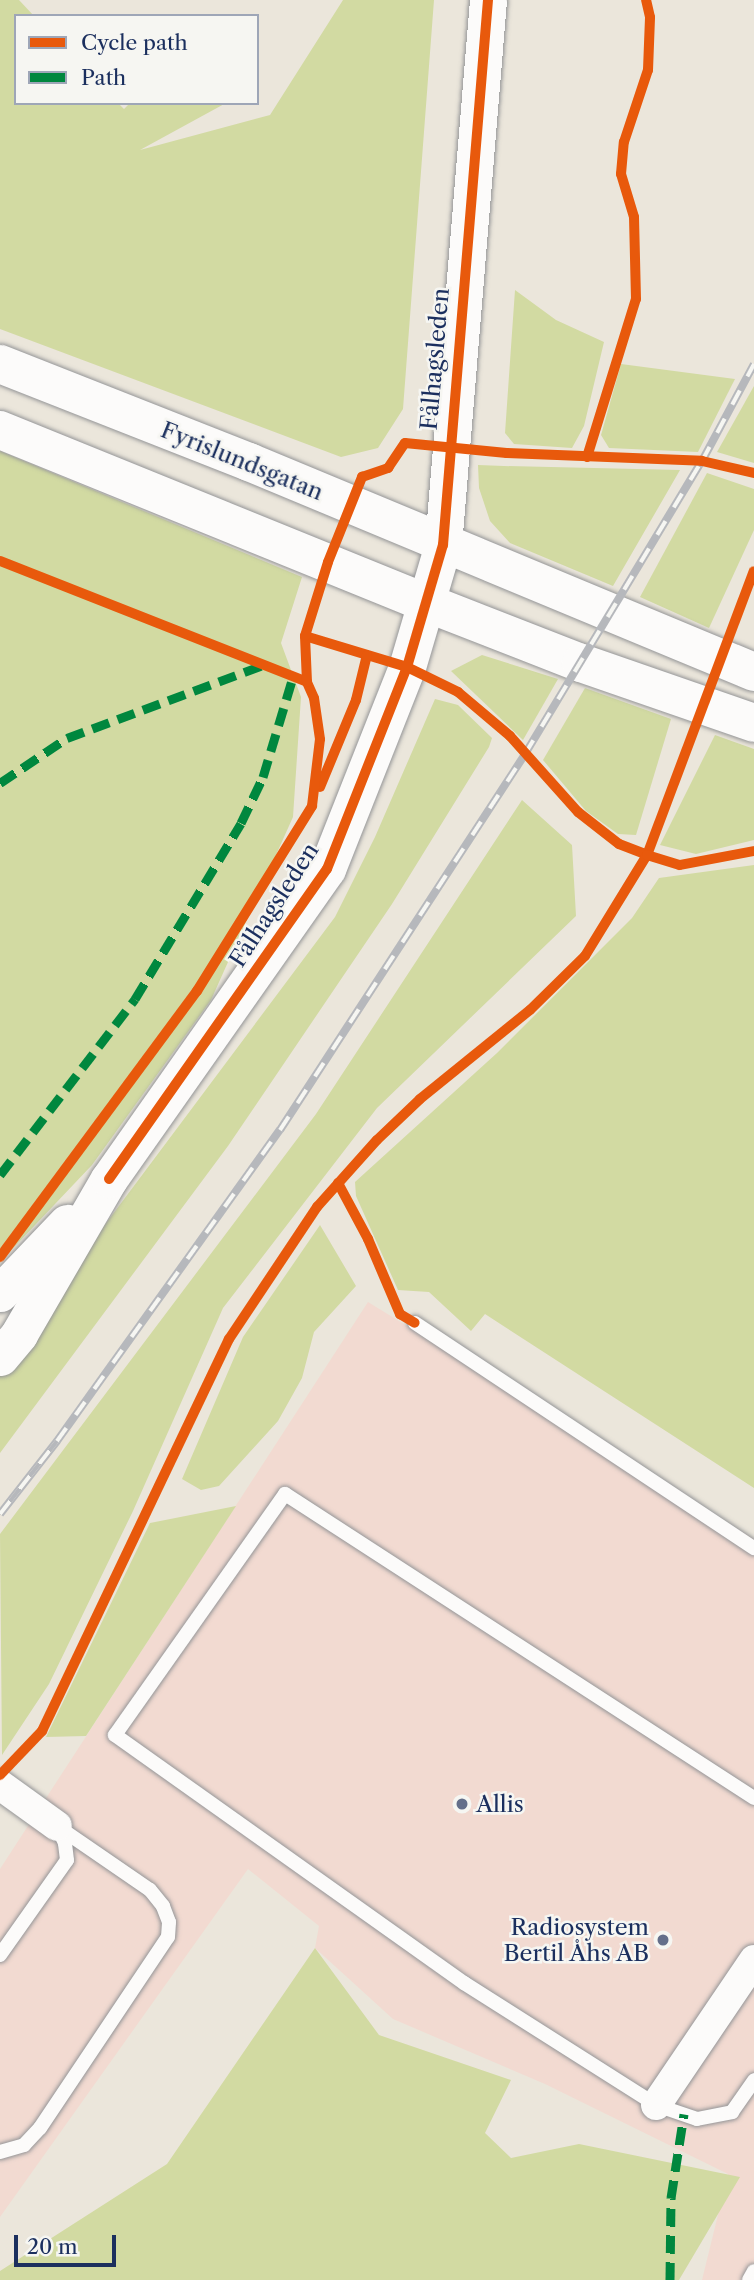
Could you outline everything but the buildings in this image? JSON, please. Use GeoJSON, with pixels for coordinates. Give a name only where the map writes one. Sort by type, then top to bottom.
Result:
{"type":"FeatureCollection","features":[{"type":"Feature","properties":{"kind":"main road","name":"Fyrislundsgatan"},"geometry":{"type":"LineString","coordinates":[[0,364],[249,463],[754,672]]}},
{"type":"Feature","properties":{"kind":"main road"},"geometry":{"type":"LineString","coordinates":[[0,430],[581,663],[754,723]]}},
{"type":"Feature","properties":{"kind":"street","name":"Fålhagsleden"},"geometry":{"type":"LineString","coordinates":[[0,1357],[19,1334],[109,1179],[327,869],[407,667],[443,545],[488,0]]}},
{"type":"Feature","properties":{"kind":"street","name":"Fålhagsleden"},"geometry":{"type":"LineString","coordinates":[[0,1293],[109,1179]]}},
{"type":"Feature","properties":{"kind":"street"},"geometry":{"type":"LineString","coordinates":[[0,1786],[57,1826]]}},
{"type":"Feature","properties":{"kind":"street"},"geometry":{"type":"LineString","coordinates":[[656,2105],[754,1960]]}},
{"type":"Feature","properties":{"kind":"lane"},"geometry":{"type":"LineString","coordinates":[[415,1323],[754,1548]]}},
{"type":"Feature","properties":{"kind":"lane"},"geometry":{"type":"LineString","coordinates":[[754,1798],[285,1494],[115,1735],[464,1983],[656,2105],[698,2119],[733,2112],[754,2080]]}},
{"type":"Feature","properties":{"kind":"lane"},"geometry":{"type":"LineString","coordinates":[[0,1955],[67,1860],[65,1843],[57,1826]]}},
{"type":"Feature","properties":{"kind":"lane"},"geometry":{"type":"LineString","coordinates":[[0,2152],[24,2145],[40,2128],[168,1937],[169,1922],[163,1906],[150,1890],[57,1826]]}},
{"type":"Feature","properties":{"kind":"lane"},"geometry":{"type":"LineString","coordinates":[[749,2280],[754,2271]]}},
{"type":"Feature","properties":{"kind":"shaded area"},"geometry":{"type":"Polygon","coordinates":[[[368,1302],[754,1539],[754,2280],[702,2280],[728,2174],[545,2084],[393,2019],[315,1948],[319,1926],[248,1869],[0,2217],[0,1869],[368,1302]]]}},
{"type":"Feature","properties":{"kind":"green space"},"geometry":{"type":"Polygon","coordinates":[[[0,0],[19,0],[32,14],[14,14],[14,105],[120,105],[124,109],[128,105],[222,105],[140,150],[270,115],[343,0],[434,0],[403,409],[378,448],[341,457],[0,329],[0,0]]]}},
{"type":"Feature","properties":{"kind":"green space"},"geometry":{"type":"Polygon","coordinates":[[[515,290],[556,320],[604,342],[584,426],[572,448],[514,444],[505,433],[515,290]]]}},
{"type":"Feature","properties":{"kind":"green space"},"geometry":{"type":"Polygon","coordinates":[[[621,364],[735,379],[698,452],[609,448],[601,435],[621,364]]]}},
{"type":"Feature","properties":{"kind":"green space"},"geometry":{"type":"Polygon","coordinates":[[[754,386],[754,463],[717,452],[754,386]]]}},
{"type":"Feature","properties":{"kind":"green space"},"geometry":{"type":"Polygon","coordinates":[[[0,451],[302,577],[281,643],[301,697],[293,817],[211,1000],[92,1165],[0,1262],[0,451]]]}},
{"type":"Feature","properties":{"kind":"green space"},"geometry":{"type":"Polygon","coordinates":[[[478,465],[680,470],[613,586],[510,543],[490,521],[479,488],[478,465]]]}},
{"type":"Feature","properties":{"kind":"green space"},"geometry":{"type":"Polygon","coordinates":[[[707,473],[754,489],[754,530],[709,628],[640,597],[707,473]]]}},
{"type":"Feature","properties":{"kind":"green space"},"geometry":{"type":"Polygon","coordinates":[[[482,655],[558,679],[523,740],[451,671],[482,655]]]}},
{"type":"Feature","properties":{"kind":"green space"},"geometry":{"type":"Polygon","coordinates":[[[585,688],[671,719],[636,835],[618,834],[586,811],[543,760],[585,688]]]}},
{"type":"Feature","properties":{"kind":"green space"},"geometry":{"type":"Polygon","coordinates":[[[435,699],[458,705],[492,738],[489,747],[392,904],[228,1146],[0,1453],[0,1365],[335,917],[375,837],[435,699]]]}},
{"type":"Feature","properties":{"kind":"green space"},"geometry":{"type":"Polygon","coordinates":[[[715,735],[754,749],[754,840],[696,854],[660,845],[715,735]]]}},
{"type":"Feature","properties":{"kind":"green space"},"geometry":{"type":"Polygon","coordinates":[[[522,800],[572,845],[576,916],[377,1108],[223,1308],[133,1511],[49,1684],[2,1755],[0,1534],[316,1114],[522,800]]]}},
{"type":"Feature","properties":{"kind":"green space"},"geometry":{"type":"Polygon","coordinates":[[[754,865],[754,1488],[485,1314],[471,1331],[429,1292],[398,1290],[356,1196],[355,1182],[497,1053],[632,918],[659,878],[754,865]]]}},
{"type":"Feature","properties":{"kind":"green space"},"geometry":{"type":"Polygon","coordinates":[[[320,1225],[356,1286],[314,1332],[302,1378],[278,1421],[219,1486],[201,1490],[182,1479],[243,1337],[320,1225]]]}},
{"type":"Feature","properties":{"kind":"green space"},"geometry":{"type":"Polygon","coordinates":[[[236,1506],[86,1736],[46,1737],[150,1523],[236,1506]]]}},
{"type":"Feature","properties":{"kind":"green space"},"geometry":{"type":"Polygon","coordinates":[[[315,1948],[379,2035],[511,2080],[485,2133],[511,2158],[579,2144],[740,2177],[679,2280],[0,2280],[0,2271],[167,2164],[315,1948]]]}},
{"type":"Feature","properties":{"kind":"railway"},"geometry":{"type":"LineString","coordinates":[[0,1514],[57,1441],[280,1130],[525,754],[702,461],[754,364]]}},
{"type":"Feature","properties":{"kind":"marked path"},"geometry":{"type":"LineString","coordinates":[[0,783],[67,738],[263,665]]}},
{"type":"Feature","properties":{"kind":"marked path"},"geometry":{"type":"LineString","coordinates":[[0,1175],[135,999],[241,823],[263,777],[293,677]]}},
{"type":"Feature","properties":{"kind":"marked path"},"geometry":{"type":"LineString","coordinates":[[670,2280],[671,2198],[684,2114]]}},
{"type":"Feature","properties":{"kind":"cycle path"},"geometry":{"type":"LineString","coordinates":[[109,1179],[327,869],[407,667],[443,545],[488,0]]}},
{"type":"Feature","properties":{"kind":"cycle path"},"geometry":{"type":"LineString","coordinates":[[587,457],[636,299],[634,217],[621,174],[624,142],[648,70],[650,17],[646,0]]}},
{"type":"Feature","properties":{"kind":"cycle path"},"geometry":{"type":"LineString","coordinates":[[0,1257],[197,991],[312,806],[320,739],[314,698],[307,682],[305,636],[328,562],[362,477],[388,468],[405,443],[507,453],[702,461],[754,473]]}},
{"type":"Feature","properties":{"kind":"cycle path"},"geometry":{"type":"LineString","coordinates":[[0,561],[307,682]]}},
{"type":"Feature","properties":{"kind":"cycle path"},"geometry":{"type":"LineString","coordinates":[[305,636],[407,667],[458,692],[510,736],[578,812],[619,844],[647,855],[754,571]]}},
{"type":"Feature","properties":{"kind":"cycle path"},"geometry":{"type":"LineString","coordinates":[[320,787],[356,700],[367,655]]}},
{"type":"Feature","properties":{"kind":"cycle path"},"geometry":{"type":"LineString","coordinates":[[0,1775],[42,1731],[229,1339],[317,1207],[377,1140],[420,1099],[530,1010],[585,956],[647,855],[680,865],[754,851]]}},
{"type":"Feature","properties":{"kind":"cycle path"},"geometry":{"type":"LineString","coordinates":[[338,1183],[368,1239],[400,1314],[415,1323]]}},
{"type":"Feature","properties":{"kind":"place","name":"Allis"},"geometry":{"type":"Point","coordinates":[462,1804]}},
{"type":"Feature","properties":{"kind":"place","name":"Radiosystem Bertil Åhs AB"},"geometry":{"type":"Point","coordinates":[663,1940]}}]}
